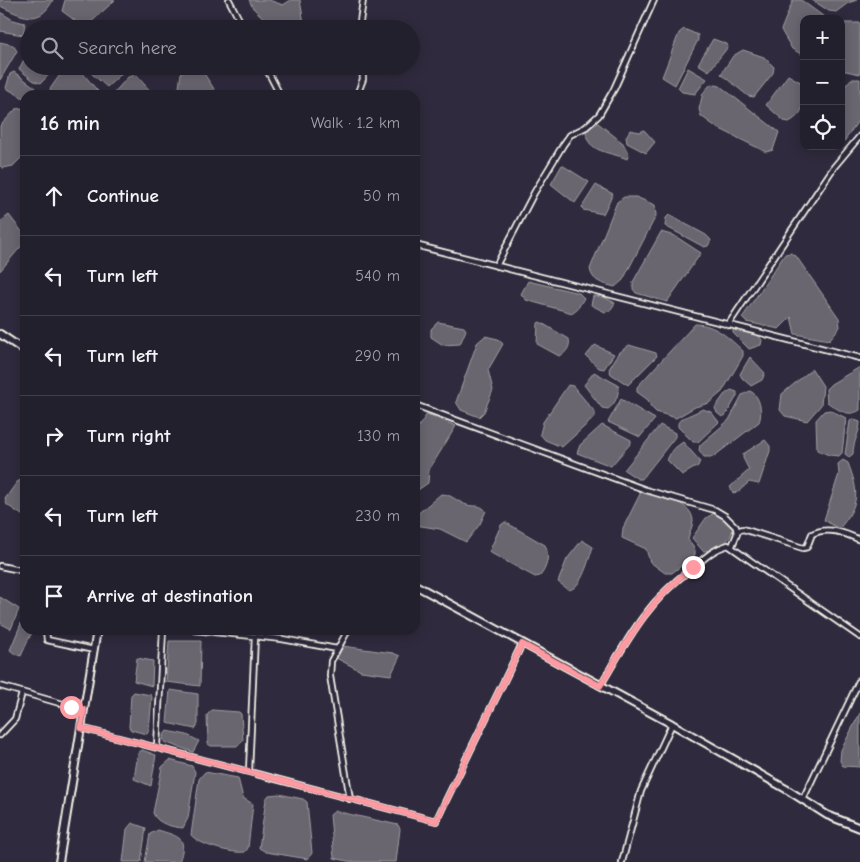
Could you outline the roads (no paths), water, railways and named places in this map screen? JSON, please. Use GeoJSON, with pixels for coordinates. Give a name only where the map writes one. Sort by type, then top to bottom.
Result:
{"type":"FeatureCollection","features":[{"type":"Feature","properties":{"kind":"street"},"geometry":{"type":"LineString","coordinates":[[229,0],[239,20]]}},
{"type":"Feature","properties":{"kind":"street"},"geometry":{"type":"LineString","coordinates":[[360,20],[363,0]]}},
{"type":"Feature","properties":{"kind":"street"},"geometry":{"type":"LineString","coordinates":[[496,266],[534,194],[563,145],[570,135],[586,126],[599,115],[614,89],[654,0]]}},
{"type":"Feature","properties":{"kind":"street"},"geometry":{"type":"LineString","coordinates":[[270,75],[277,90]]}},
{"type":"Feature","properties":{"kind":"street"},"geometry":{"type":"LineString","coordinates":[[359,90],[363,75]]}},
{"type":"Feature","properties":{"kind":"street"},"geometry":{"type":"LineString","coordinates":[[728,325],[834,167],[860,136]]}},
{"type":"Feature","properties":{"kind":"street"},"geometry":{"type":"LineString","coordinates":[[420,245],[860,358]]}},
{"type":"Feature","properties":{"kind":"street"},"geometry":{"type":"LineString","coordinates":[[0,334],[20,348]]}},
{"type":"Feature","properties":{"kind":"street"},"geometry":{"type":"LineString","coordinates":[[420,407],[646,490],[715,510],[734,524],[737,531],[732,546]]}},
{"type":"Feature","properties":{"kind":"street"},"geometry":{"type":"LineString","coordinates":[[737,531],[743,529],[803,548],[807,547],[812,534],[816,531],[835,530],[860,540]]}},
{"type":"Feature","properties":{"kind":"street"},"geometry":{"type":"LineString","coordinates":[[600,686],[638,623],[659,596],[706,555],[728,545],[860,638]]}},
{"type":"Feature","properties":{"kind":"street"},"geometry":{"type":"LineString","coordinates":[[0,566],[20,570]]}},
{"type":"Feature","properties":{"kind":"street"},"geometry":{"type":"LineString","coordinates":[[420,588],[672,724],[803,799],[827,815],[860,828]]}},
{"type":"Feature","properties":{"kind":"street"},"geometry":{"type":"LineString","coordinates":[[46,635],[47,640],[94,650]]}},
{"type":"Feature","properties":{"kind":"street"},"geometry":{"type":"LineString","coordinates":[[59,862],[96,635]]}},
{"type":"Feature","properties":{"kind":"street"},"geometry":{"type":"LineString","coordinates":[[157,746],[163,635]]}},
{"type":"Feature","properties":{"kind":"street"},"geometry":{"type":"LineString","coordinates":[[246,635],[337,649]]}},
{"type":"Feature","properties":{"kind":"street"},"geometry":{"type":"LineString","coordinates":[[345,635],[331,661],[330,676],[350,799]]}},
{"type":"Feature","properties":{"kind":"street"},"geometry":{"type":"LineString","coordinates":[[249,771],[256,636]]}},
{"type":"Feature","properties":{"kind":"street"},"geometry":{"type":"LineString","coordinates":[[81,728],[157,746],[436,821],[522,644]]}},
{"type":"Feature","properties":{"kind":"street"},"geometry":{"type":"LineString","coordinates":[[803,799],[860,680]]}},
{"type":"Feature","properties":{"kind":"street"},"geometry":{"type":"LineString","coordinates":[[0,686],[84,710]]}},
{"type":"Feature","properties":{"kind":"street"},"geometry":{"type":"LineString","coordinates":[[0,735],[15,719],[22,693]]}},
{"type":"Feature","properties":{"kind":"street"},"geometry":{"type":"LineString","coordinates":[[622,862],[641,791],[672,724]]}}]}
